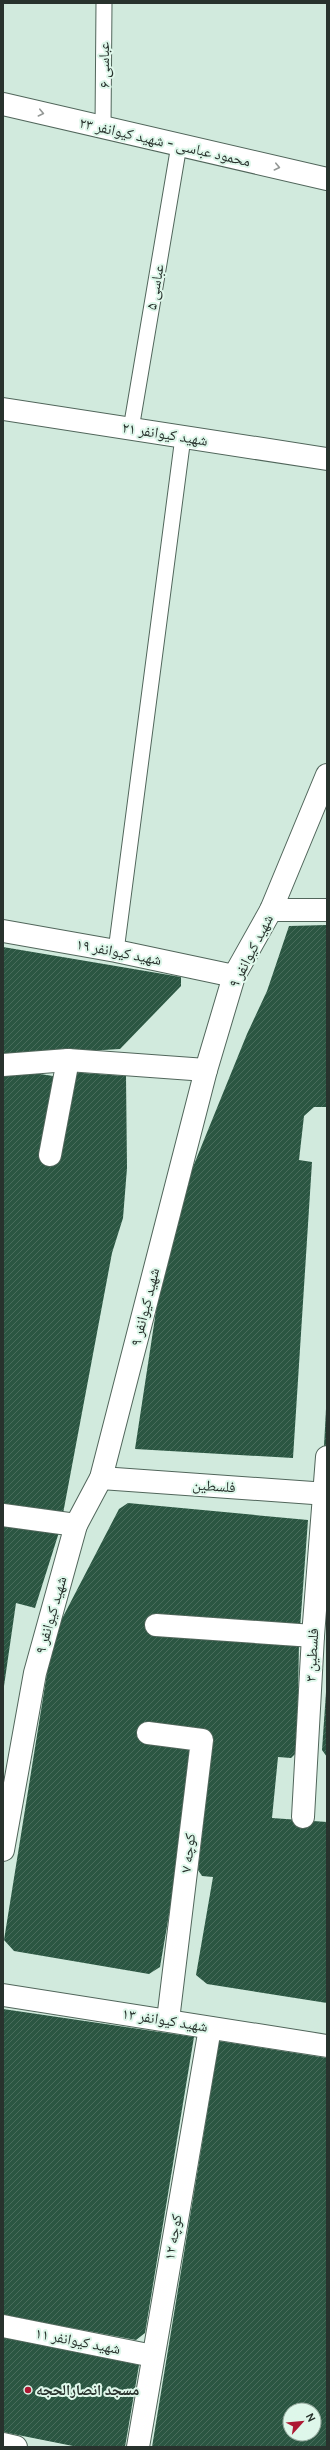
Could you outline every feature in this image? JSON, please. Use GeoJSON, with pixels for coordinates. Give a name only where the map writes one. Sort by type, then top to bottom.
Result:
{"type":"FeatureCollection","features":[{"type":"Feature","properties":{"kind":"street","name":"محمود عباسی - شهید کیوانفر ۲۳"},"geometry":{"type":"LineString","coordinates":[[3,104],[327,179]]}},
{"type":"Feature","properties":{"kind":"street","name":"شهید کیوانفر ۲۱"},"geometry":{"type":"LineString","coordinates":[[3,409],[327,459]]}},
{"type":"Feature","properties":{"kind":"street","name":"شهید کیوانفر ۹"},"geometry":{"type":"LineString","coordinates":[[3,1850],[35,1673],[76,1526],[101,1478],[206,1070],[234,976],[271,910],[327,775]]}},
{"type":"Feature","properties":{"kind":"street"},"geometry":{"type":"LineString","coordinates":[[271,910],[327,910]]}},
{"type":"Feature","properties":{"kind":"street","name":"شهید کیوانفر ۱۹"},"geometry":{"type":"LineString","coordinates":[[3,931],[116,951],[234,976]]}},
{"type":"Feature","properties":{"kind":"street"},"geometry":{"type":"LineString","coordinates":[[50,1155],[68,1060]]}},
{"type":"Feature","properties":{"kind":"street"},"geometry":{"type":"LineString","coordinates":[[3,1065],[68,1060],[206,1070]]}},
{"type":"Feature","properties":{"kind":"street","name":"فلسطین ۳"},"geometry":{"type":"LineString","coordinates":[[303,1817],[313,1636],[326,1494],[327,1457]]}},
{"type":"Feature","properties":{"kind":"street","name":"فلسطین"},"geometry":{"type":"LineString","coordinates":[[101,1478],[326,1494]]}},
{"type":"Feature","properties":{"kind":"street"},"geometry":{"type":"LineString","coordinates":[[3,1516],[76,1526]]}},
{"type":"Feature","properties":{"kind":"street"},"geometry":{"type":"LineString","coordinates":[[156,1625],[313,1636]]}},
{"type":"Feature","properties":{"kind":"street","name":"کوچه ۷"},"geometry":{"type":"LineString","coordinates":[[148,1733],[202,1740],[168,2020]]}},
{"type":"Feature","properties":{"kind":"street","name":"شهید کیوانفر ۱۳"},"geometry":{"type":"LineString","coordinates":[[3,1994],[327,2046]]}},
{"type":"Feature","properties":{"kind":"street","name":"کوچه ۱۲"},"geometry":{"type":"LineString","coordinates":[[138,2447],[210,2028]]}},
{"type":"Feature","properties":{"kind":"street","name":"شهید کیوانفر ۱۱"},"geometry":{"type":"LineString","coordinates":[[3,2326],[153,2356]]}},
{"type":"Feature","properties":{"kind":"street"},"geometry":{"type":"LineString","coordinates":[[3,2444],[16,2447]]}},
{"type":"Feature","properties":{"kind":"lane","name":"عباسی ۶"},"geometry":{"type":"LineString","coordinates":[[103,127],[104,3]]}},
{"type":"Feature","properties":{"kind":"lane","name":"عباسی ۵"},"geometry":{"type":"LineString","coordinates":[[131,429],[179,145]]}},
{"type":"Feature","properties":{"kind":"lane"},"geometry":{"type":"LineString","coordinates":[[116,951],[183,437]]}},
{"type":"Feature","properties":{"kind":"building"},"geometry":{"type":"Polygon","coordinates":[[[327,925],[327,1107],[314,1107],[304,1116],[299,1160],[312,1162],[293,1458],[135,1449],[169,1226],[247,1034],[267,991],[289,926],[327,925]]]}},
{"type":"Feature","properties":{"kind":"building"},"geometry":{"type":"Polygon","coordinates":[[[3,947],[181,977],[181,986],[120,1049],[3,1056],[3,947]]]}},
{"type":"Feature","properties":{"kind":"building"},"geometry":{"type":"Polygon","coordinates":[[[28,1072],[59,1077],[69,1072],[126,1076],[127,1168],[123,1218],[112,1253],[62,1519],[3,1512],[3,1076],[28,1072]]]}},
{"type":"Feature","properties":{"kind":"building"},"geometry":{"type":"Polygon","coordinates":[[[327,1409],[327,1451],[324,1446],[327,1409]]]}},
{"type":"Feature","properties":{"kind":"building"},"geometry":{"type":"Polygon","coordinates":[[[128,1503],[308,1520],[299,1642],[297,1752],[291,1758],[278,1757],[272,1818],[327,1822],[327,2003],[207,1984],[196,1975],[213,1877],[202,1876],[198,1870],[213,1736],[147,1729],[193,1746],[176,1874],[160,1967],[149,1974],[14,1951],[4,1940],[53,1636],[119,1509],[128,1503]]]}},
{"type":"Feature","properties":{"kind":"building"},"geometry":{"type":"Polygon","coordinates":[[[3,1520],[60,1529],[35,1608],[16,1603],[4,1686],[3,1520]]]}},
{"type":"Feature","properties":{"kind":"building"},"geometry":{"type":"Polygon","coordinates":[[[327,1692],[327,1757],[322,1750],[327,1692]]]}},
{"type":"Feature","properties":{"kind":"building"},"geometry":{"type":"Polygon","coordinates":[[[3,2009],[194,2037],[145,2333],[136,2340],[3,2315],[3,2009]]]}},
{"type":"Feature","properties":{"kind":"building"},"geometry":{"type":"Polygon","coordinates":[[[219,2041],[327,2058],[327,2447],[152,2447],[219,2041]]]}},
{"type":"Feature","properties":{"kind":"building"},"geometry":{"type":"Polygon","coordinates":[[[3,2336],[139,2365],[125,2447],[78,2447],[3,2432],[3,2336]]]}},
{"type":"Feature","properties":{"kind":"place","name":"مسجد انصارالحجه"},"geometry":{"type":"Point","coordinates":[28,2390]}}]}
